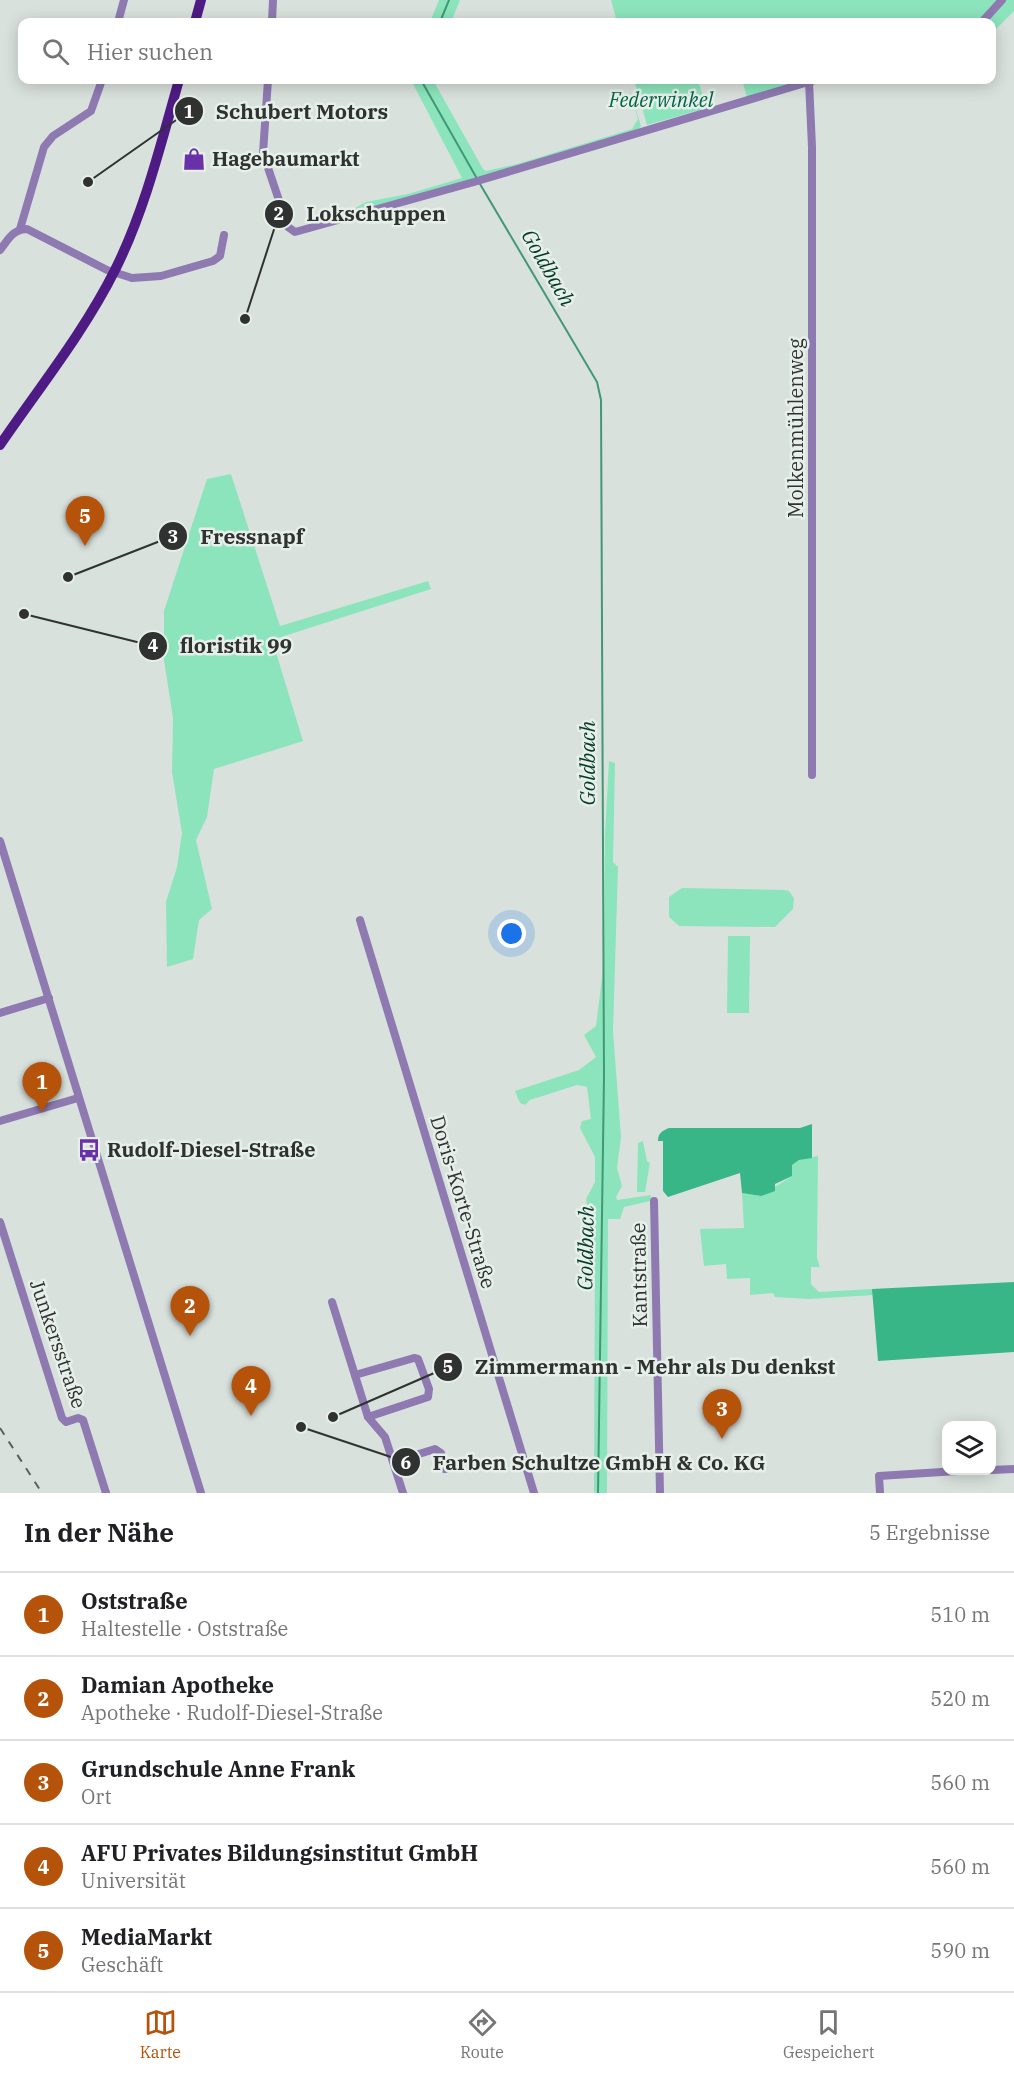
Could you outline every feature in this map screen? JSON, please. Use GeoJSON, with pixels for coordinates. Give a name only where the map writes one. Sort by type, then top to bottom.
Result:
{"type":"FeatureCollection","features":[{"type":"Feature","properties":{"kind":"main road"},"geometry":{"type":"LineString","coordinates":[[196,18],[201,0]]}},
{"type":"Feature","properties":{"kind":"main road"},"geometry":{"type":"LineString","coordinates":[[0,445],[77,333],[114,272],[150,179],[178,84]]}},
{"type":"Feature","properties":{"kind":"street"},"geometry":{"type":"LineString","coordinates":[[119,18],[124,0]]}},
{"type":"Feature","properties":{"kind":"street"},"geometry":{"type":"LineString","coordinates":[[272,18],[273,0]]}},
{"type":"Feature","properties":{"kind":"street"},"geometry":{"type":"LineString","coordinates":[[986,18],[1002,0]]}},
{"type":"Feature","properties":{"kind":"street"},"geometry":{"type":"LineString","coordinates":[[20,229],[44,147],[52,135],[85,116],[95,104],[101,84]]}},
{"type":"Feature","properties":{"kind":"street","name":"Molkenmühlenweg"},"geometry":{"type":"LineString","coordinates":[[268,84],[262,153],[288,227],[296,232],[478,181],[799,84]]}},
{"type":"Feature","properties":{"kind":"street","name":"Molkenmühlenweg"},"geometry":{"type":"LineString","coordinates":[[812,84],[812,775]]}},
{"type":"Feature","properties":{"kind":"street"},"geometry":{"type":"LineString","coordinates":[[0,250],[12,234],[20,229],[27,229],[114,272],[144,279],[213,261],[220,256],[224,235]]}},
{"type":"Feature","properties":{"kind":"street"},"geometry":{"type":"LineString","coordinates":[[0,841],[201,1493]]}},
{"type":"Feature","properties":{"kind":"street","name":"Doris-Korte-Straße"},"geometry":{"type":"LineString","coordinates":[[360,920],[534,1493]]}},
{"type":"Feature","properties":{"kind":"street"},"geometry":{"type":"LineString","coordinates":[[0,1013],[49,998]]}},
{"type":"Feature","properties":{"kind":"street"},"geometry":{"type":"LineString","coordinates":[[0,1121],[78,1098]]}},
{"type":"Feature","properties":{"kind":"street","name":"Kantstraße"},"geometry":{"type":"LineString","coordinates":[[654,1201],[660,1493]]}},
{"type":"Feature","properties":{"kind":"street","name":"Junkersstraße"},"geometry":{"type":"LineString","coordinates":[[0,1222],[62,1418],[66,1422],[78,1418],[83,1420],[106,1493]]}},
{"type":"Feature","properties":{"kind":"street"},"geometry":{"type":"LineString","coordinates":[[332,1302],[368,1417],[385,1437],[403,1493]]}},
{"type":"Feature","properties":{"kind":"street"},"geometry":{"type":"LineString","coordinates":[[355,1375],[414,1358],[418,1359],[429,1389],[428,1397],[368,1417]]}},
{"type":"Feature","properties":{"kind":"street"},"geometry":{"type":"LineString","coordinates":[[393,1462],[435,1449],[441,1453],[445,1469]]}},
{"type":"Feature","properties":{"kind":"street"},"geometry":{"type":"LineString","coordinates":[[996,1470],[1014,1469]]}},
{"type":"Feature","properties":{"kind":"street"},"geometry":{"type":"LineString","coordinates":[[880,1493],[879,1476],[942,1472]]}},
{"type":"Feature","properties":{"kind":"green space"},"geometry":{"type":"Polygon","coordinates":[[[439,0],[460,0],[453,18],[432,18],[439,0]]]}},
{"type":"Feature","properties":{"kind":"green space"},"geometry":{"type":"Polygon","coordinates":[[[611,0],[999,0],[982,18],[616,18],[611,0]]]}},
{"type":"Feature","properties":{"kind":"green space"},"geometry":{"type":"Polygon","coordinates":[[[1006,0],[1014,0],[1014,11],[996,29],[996,18],[990,18],[1006,0]]]}},
{"type":"Feature","properties":{"kind":"green space"},"geometry":{"type":"Polygon","coordinates":[[[413,84],[435,84],[486,171],[517,164],[632,129],[638,119],[628,84],[641,126],[638,130],[332,222],[331,218],[337,218],[366,202],[408,194],[462,178],[413,84]]]}},
{"type":"Feature","properties":{"kind":"green space","name":"Federwinkel"},"geometry":{"type":"Polygon","coordinates":[[[635,84],[699,84],[707,108],[647,125],[635,84]]]}},
{"type":"Feature","properties":{"kind":"green space"},"geometry":{"type":"Polygon","coordinates":[[[743,84],[791,84],[747,97],[743,84]]]}},
{"type":"Feature","properties":{"kind":"green space"},"geometry":{"type":"Polygon","coordinates":[[[231,474],[280,626],[428,581],[431,589],[278,638],[274,646],[303,741],[214,769],[207,817],[196,840],[212,909],[199,920],[193,959],[167,967],[166,902],[177,867],[182,833],[172,772],[173,718],[164,660],[164,611],[207,479],[231,474]]]}},
{"type":"Feature","properties":{"kind":"green space"},"geometry":{"type":"Polygon","coordinates":[[[609,761],[615,763],[613,862],[618,867],[613,1031],[621,1137],[617,1168],[622,1186],[616,1197],[617,1200],[651,1195],[650,1201],[624,1207],[620,1219],[608,1219],[607,1493],[594,1493],[595,1246],[586,1199],[595,1182],[595,1157],[580,1128],[582,1121],[591,1119],[587,1087],[577,1085],[530,1100],[525,1105],[520,1103],[515,1091],[579,1070],[596,1057],[584,1035],[596,1026],[604,962],[605,835],[609,761]]]}},
{"type":"Feature","properties":{"kind":"green space"},"geometry":{"type":"Polygon","coordinates":[[[682,888],[784,890],[789,891],[794,898],[793,909],[775,927],[679,926],[669,917],[669,897],[682,888]]]}},
{"type":"Feature","properties":{"kind":"green space"},"geometry":{"type":"Polygon","coordinates":[[[728,936],[750,936],[749,1013],[727,1013],[728,936]]]}},
{"type":"Feature","properties":{"kind":"green space"},"geometry":{"type":"Polygon","coordinates":[[[812,1124],[812,1158],[799,1160],[792,1165],[792,1176],[775,1184],[775,1191],[761,1196],[742,1193],[740,1173],[668,1197],[663,1191],[663,1141],[658,1141],[662,1131],[669,1128],[800,1128],[812,1124]]]}},
{"type":"Feature","properties":{"kind":"green space"},"geometry":{"type":"Polygon","coordinates":[[[643,1141],[647,1161],[650,1163],[645,1192],[637,1192],[638,1143],[643,1141]]]}},
{"type":"Feature","properties":{"kind":"green space"},"geometry":{"type":"Polygon","coordinates":[[[818,1156],[817,1258],[820,1267],[811,1267],[811,1284],[819,1292],[872,1289],[874,1295],[809,1299],[775,1297],[773,1293],[750,1295],[750,1278],[727,1279],[726,1264],[704,1266],[700,1229],[744,1228],[742,1193],[761,1196],[792,1176],[792,1165],[799,1160],[818,1156]]]}},
{"type":"Feature","properties":{"kind":"green space"},"geometry":{"type":"Polygon","coordinates":[[[1014,1282],[1014,1352],[878,1361],[872,1289],[1014,1282]]]}},
{"type":"Feature","properties":{"kind":"waterway","name":"Goldbach"},"geometry":{"type":"LineString","coordinates":[[442,18],[449,0]]}},
{"type":"Feature","properties":{"kind":"waterway","name":"Goldbach"},"geometry":{"type":"LineString","coordinates":[[423,84],[597,382],[601,400],[604,1077],[598,1493]]}},
{"type":"Feature","properties":{"kind":"railway"},"geometry":{"type":"LineString","coordinates":[[0,1428],[42,1493]]}},
{"type":"Feature","properties":{"kind":"place","name":"Hagebaumarkt"},"geometry":{"type":"Point","coordinates":[194,159]}},
{"type":"Feature","properties":{"kind":"place","name":"Schubert Motors"},"geometry":{"type":"Point","coordinates":[88,182]}},
{"type":"Feature","properties":{"kind":"place","name":"Lokschuppen"},"geometry":{"type":"Point","coordinates":[245,319]}},
{"type":"Feature","properties":{"kind":"place","name":"MediaMarkt"},"geometry":{"type":"Point","coordinates":[85,546]}},
{"type":"Feature","properties":{"kind":"place","name":"Fressnapf"},"geometry":{"type":"Point","coordinates":[68,577]}},
{"type":"Feature","properties":{"kind":"place","name":"floristik 99"},"geometry":{"type":"Point","coordinates":[24,614]}},
{"type":"Feature","properties":{"kind":"place","name":"Oststraße"},"geometry":{"type":"Point","coordinates":[42,1112]}},
{"type":"Feature","properties":{"kind":"place","name":"Rudolf-Diesel-Straße"},"geometry":{"type":"Point","coordinates":[89,1150]}},
{"type":"Feature","properties":{"kind":"place","name":"Damian Apotheke"},"geometry":{"type":"Point","coordinates":[190,1336]}},
{"type":"Feature","properties":{"kind":"place","name":"AFU Privates Bildungsinstitut GmbH"},"geometry":{"type":"Point","coordinates":[251,1416]}},
{"type":"Feature","properties":{"kind":"place","name":"Zimmermann - Mehr als Du denkst"},"geometry":{"type":"Point","coordinates":[333,1417]}},
{"type":"Feature","properties":{"kind":"place","name":"Farben Schultze GmbH & Co. KG"},"geometry":{"type":"Point","coordinates":[301,1427]}},
{"type":"Feature","properties":{"kind":"place","name":"Grundschule Anne Frank"},"geometry":{"type":"Point","coordinates":[722,1439]}}]}
